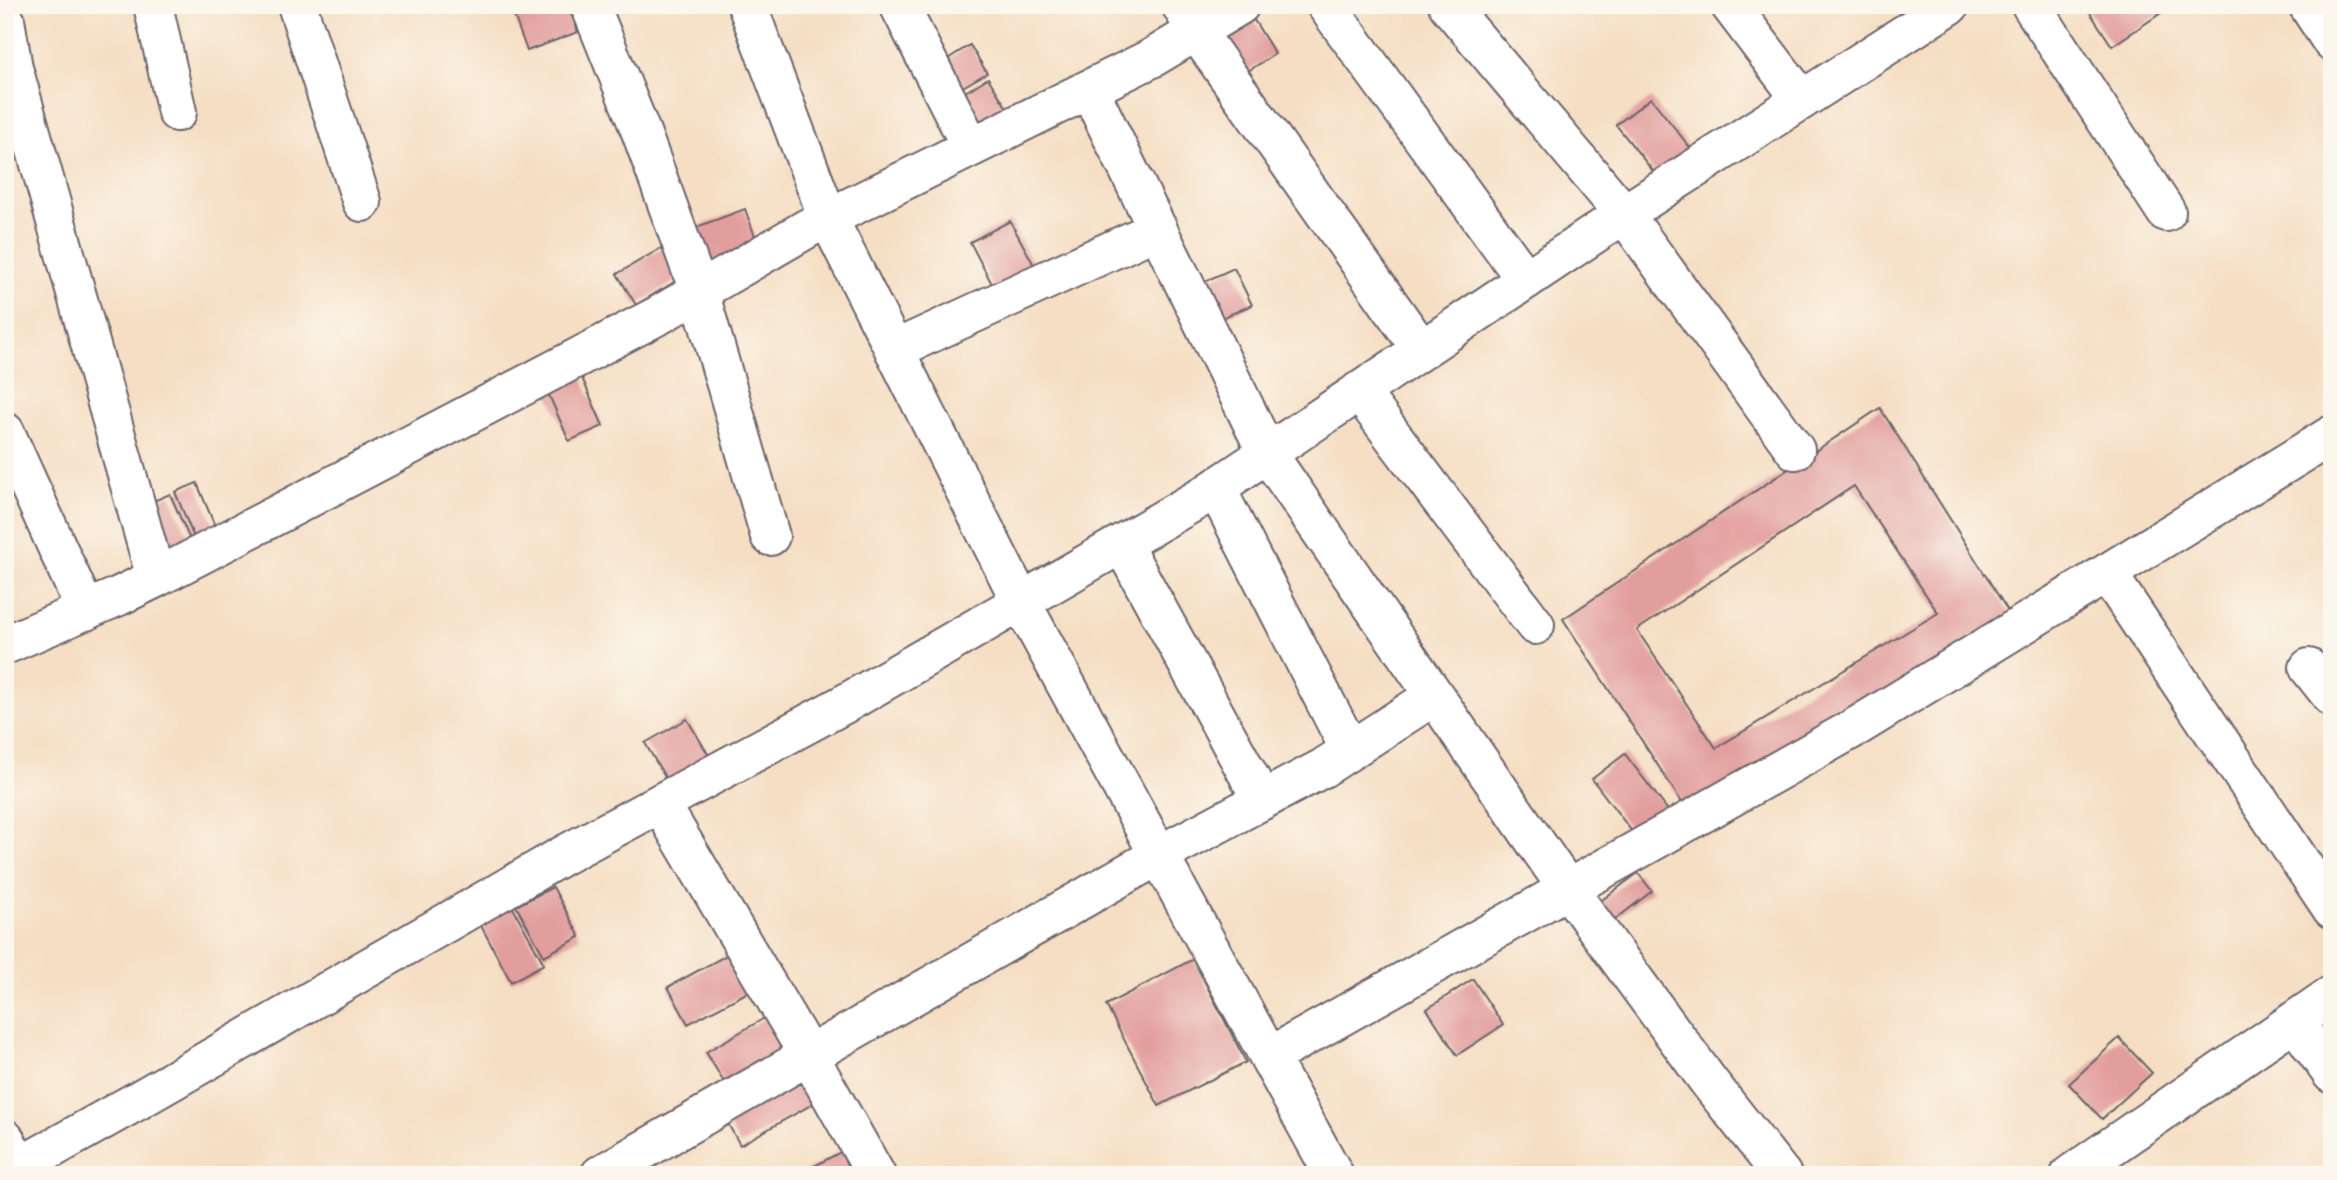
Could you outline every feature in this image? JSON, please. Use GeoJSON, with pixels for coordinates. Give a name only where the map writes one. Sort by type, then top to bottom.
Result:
{"type":"FeatureCollection","features":[{"type":"Feature","properties":{"kind":"street"},"geometry":{"type":"LineString","coordinates":[[153,5],[177,112]]}},
{"type":"Feature","properties":{"kind":"street"},"geometry":{"type":"LineString","coordinates":[[297,5],[362,202]]}},
{"type":"Feature","properties":{"kind":"street"},"geometry":{"type":"LineString","coordinates":[[590,5],[641,132],[699,291],[770,536]]}},
{"type":"Feature","properties":{"kind":"street"},"geometry":{"type":"LineString","coordinates":[[747,5],[828,218],[894,350],[1021,602],[1334,1175]]}},
{"type":"Feature","properties":{"kind":"street"},"geometry":{"type":"LineString","coordinates":[[899,5],[971,147]]}},
{"type":"Feature","properties":{"kind":"street"},"geometry":{"type":"LineString","coordinates":[[5,645],[156,578],[659,315],[828,218],[1152,58],[1189,18],[1240,5]]}},
{"type":"Feature","properties":{"kind":"street"},"geometry":{"type":"LineString","coordinates":[[1326,5],[1527,280]]}},
{"type":"Feature","properties":{"kind":"street"},"geometry":{"type":"LineString","coordinates":[[1448,5],[1624,214],[1795,450]]}},
{"type":"Feature","properties":{"kind":"street"},"geometry":{"type":"LineString","coordinates":[[1730,5],[1802,100]]}},
{"type":"Feature","properties":{"kind":"street"},"geometry":{"type":"LineString","coordinates":[[13,1164],[562,856],[848,702],[1216,488],[1624,214],[1950,5]]}},
{"type":"Feature","properties":{"kind":"street"},"geometry":{"type":"LineString","coordinates":[[2031,5],[2166,212]]}},
{"type":"Feature","properties":{"kind":"street"},"geometry":{"type":"LineString","coordinates":[[2308,5],[2332,42]]}},
{"type":"Feature","properties":{"kind":"street"},"geometry":{"type":"LineString","coordinates":[[1189,18],[1421,349]]}},
{"type":"Feature","properties":{"kind":"street"},"geometry":{"type":"LineString","coordinates":[[5,20],[9,69],[156,578]]}},
{"type":"Feature","properties":{"kind":"street"},"geometry":{"type":"LineString","coordinates":[[1089,89],[1267,453],[1567,888],[1709,1082],[1768,1170]]}},
{"type":"Feature","properties":{"kind":"street"},"geometry":{"type":"LineString","coordinates":[[894,350],[1158,229]]}},
{"type":"Feature","properties":{"kind":"street"},"geometry":{"type":"LineString","coordinates":[[1359,391],[1535,625]]}},
{"type":"Feature","properties":{"kind":"street"},"geometry":{"type":"LineString","coordinates":[[5,432],[86,611]]}},
{"type":"Feature","properties":{"kind":"street"},"geometry":{"type":"LineString","coordinates":[[1269,1057],[1856,727],[2331,436]]}},
{"type":"Feature","properties":{"kind":"street"},"geometry":{"type":"LineString","coordinates":[[1216,488],[1350,750]]}},
{"type":"Feature","properties":{"kind":"street"},"geometry":{"type":"LineString","coordinates":[[1122,544],[1262,800]]}},
{"type":"Feature","properties":{"kind":"street"},"geometry":{"type":"LineString","coordinates":[[2106,573],[2332,909]]}},
{"type":"Feature","properties":{"kind":"street"},"geometry":{"type":"LineString","coordinates":[[600,1175],[1159,855],[1323,768],[1434,696]]}},
{"type":"Feature","properties":{"kind":"street"},"geometry":{"type":"LineString","coordinates":[[660,803],[876,1175]]}},
{"type":"Feature","properties":{"kind":"street"},"geometry":{"type":"LineString","coordinates":[[2070,1175],[2332,995]]}},
{"type":"Feature","properties":{"kind":"street"},"geometry":{"type":"LineString","coordinates":[[2295,1021],[2332,1074]]}},
{"type":"Feature","properties":{"kind":"building"},"geometry":{"type":"Polygon","coordinates":[[[568,5],[578,32],[527,51],[511,7],[568,5]]]}},
{"type":"Feature","properties":{"kind":"building"},"geometry":{"type":"Polygon","coordinates":[[[2085,5],[2164,5],[2167,9],[2112,46],[2085,5]]]}},
{"type":"Feature","properties":{"kind":"building"},"geometry":{"type":"Polygon","coordinates":[[[1254,20],[1275,54],[1240,76],[1218,41],[1254,20]]]}},
{"type":"Feature","properties":{"kind":"building"},"geometry":{"type":"Polygon","coordinates":[[[970,45],[987,73],[954,92],[938,65],[970,45]]]}},
{"type":"Feature","properties":{"kind":"building"},"geometry":{"type":"Polygon","coordinates":[[[988,78],[1010,113],[976,134],[954,99],[988,78]]]}},
{"type":"Feature","properties":{"kind":"building"},"geometry":{"type":"Polygon","coordinates":[[[1651,98],[1695,154],[1661,181],[1616,125],[1651,98]]]}},
{"type":"Feature","properties":{"kind":"building"},"geometry":{"type":"Polygon","coordinates":[[[745,209],[760,250],[707,270],[691,229],[745,209]]]}},
{"type":"Feature","properties":{"kind":"building"},"geometry":{"type":"Polygon","coordinates":[[[1010,221],[1035,267],[994,288],[970,242],[1010,221]]]}},
{"type":"Feature","properties":{"kind":"building"},"geometry":{"type":"Polygon","coordinates":[[[668,244],[686,275],[636,305],[617,274],[668,244]]]}},
{"type":"Feature","properties":{"kind":"building"},"geometry":{"type":"Polygon","coordinates":[[[1234,268],[1252,305],[1217,320],[1201,283],[1234,268]]]}},
{"type":"Feature","properties":{"kind":"building"},"geometry":{"type":"Polygon","coordinates":[[[576,364],[603,426],[569,441],[542,379],[576,364]]]}},
{"type":"Feature","properties":{"kind":"building"},"geometry":{"type":"Polygon","coordinates":[[[1880,408],[2013,619],[1690,815],[1563,619],[1880,408]],[[1854,486],[1637,630],[1716,748],[1938,613],[1854,486]]]}},
{"type":"Feature","properties":{"kind":"building"},"geometry":{"type":"Polygon","coordinates":[[[197,483],[217,531],[195,540],[175,492],[197,483]]]}},
{"type":"Feature","properties":{"kind":"building"},"geometry":{"type":"Polygon","coordinates":[[[170,494],[192,544],[166,556],[144,505],[170,494]]]}},
{"type":"Feature","properties":{"kind":"building"},"geometry":{"type":"Polygon","coordinates":[[[687,719],[714,764],[672,789],[645,743],[687,719]]]}},
{"type":"Feature","properties":{"kind":"building"},"geometry":{"type":"Polygon","coordinates":[[[1625,754],[1673,817],[1640,842],[1592,779],[1625,754]]]}},
{"type":"Feature","properties":{"kind":"building"},"geometry":{"type":"Polygon","coordinates":[[[1638,873],[1652,891],[1608,925],[1594,906],[1638,873]]]}},
{"type":"Feature","properties":{"kind":"building"},"geometry":{"type":"Polygon","coordinates":[[[553,887],[580,937],[544,956],[516,906],[553,887]]]}},
{"type":"Feature","properties":{"kind":"building"},"geometry":{"type":"Polygon","coordinates":[[[512,906],[544,964],[511,982],[480,924],[512,906]]]}},
{"type":"Feature","properties":{"kind":"building"},"geometry":{"type":"Polygon","coordinates":[[[734,951],[754,989],[688,1024],[668,987],[734,951]]]}},
{"type":"Feature","properties":{"kind":"building"},"geometry":{"type":"Polygon","coordinates":[[[1193,959],[1246,1062],[1159,1106],[1106,1005],[1193,959]]]}},
{"type":"Feature","properties":{"kind":"building"},"geometry":{"type":"Polygon","coordinates":[[[1473,979],[1503,1025],[1457,1055],[1427,1009],[1473,979]]]}},
{"type":"Feature","properties":{"kind":"building"},"geometry":{"type":"Polygon","coordinates":[[[768,1016],[793,1058],[731,1094],[706,1052],[768,1016]]]}},
{"type":"Feature","properties":{"kind":"building"},"geometry":{"type":"Polygon","coordinates":[[[2119,1038],[2152,1073],[2102,1119],[2069,1084],[2119,1038]]]}},
{"type":"Feature","properties":{"kind":"building"},"geometry":{"type":"Polygon","coordinates":[[[796,1067],[816,1102],[740,1145],[720,1110],[796,1067]]]}},
{"type":"Feature","properties":{"kind":"building"},"geometry":{"type":"Polygon","coordinates":[[[844,1150],[857,1175],[798,1175],[844,1150]]]}}]}
